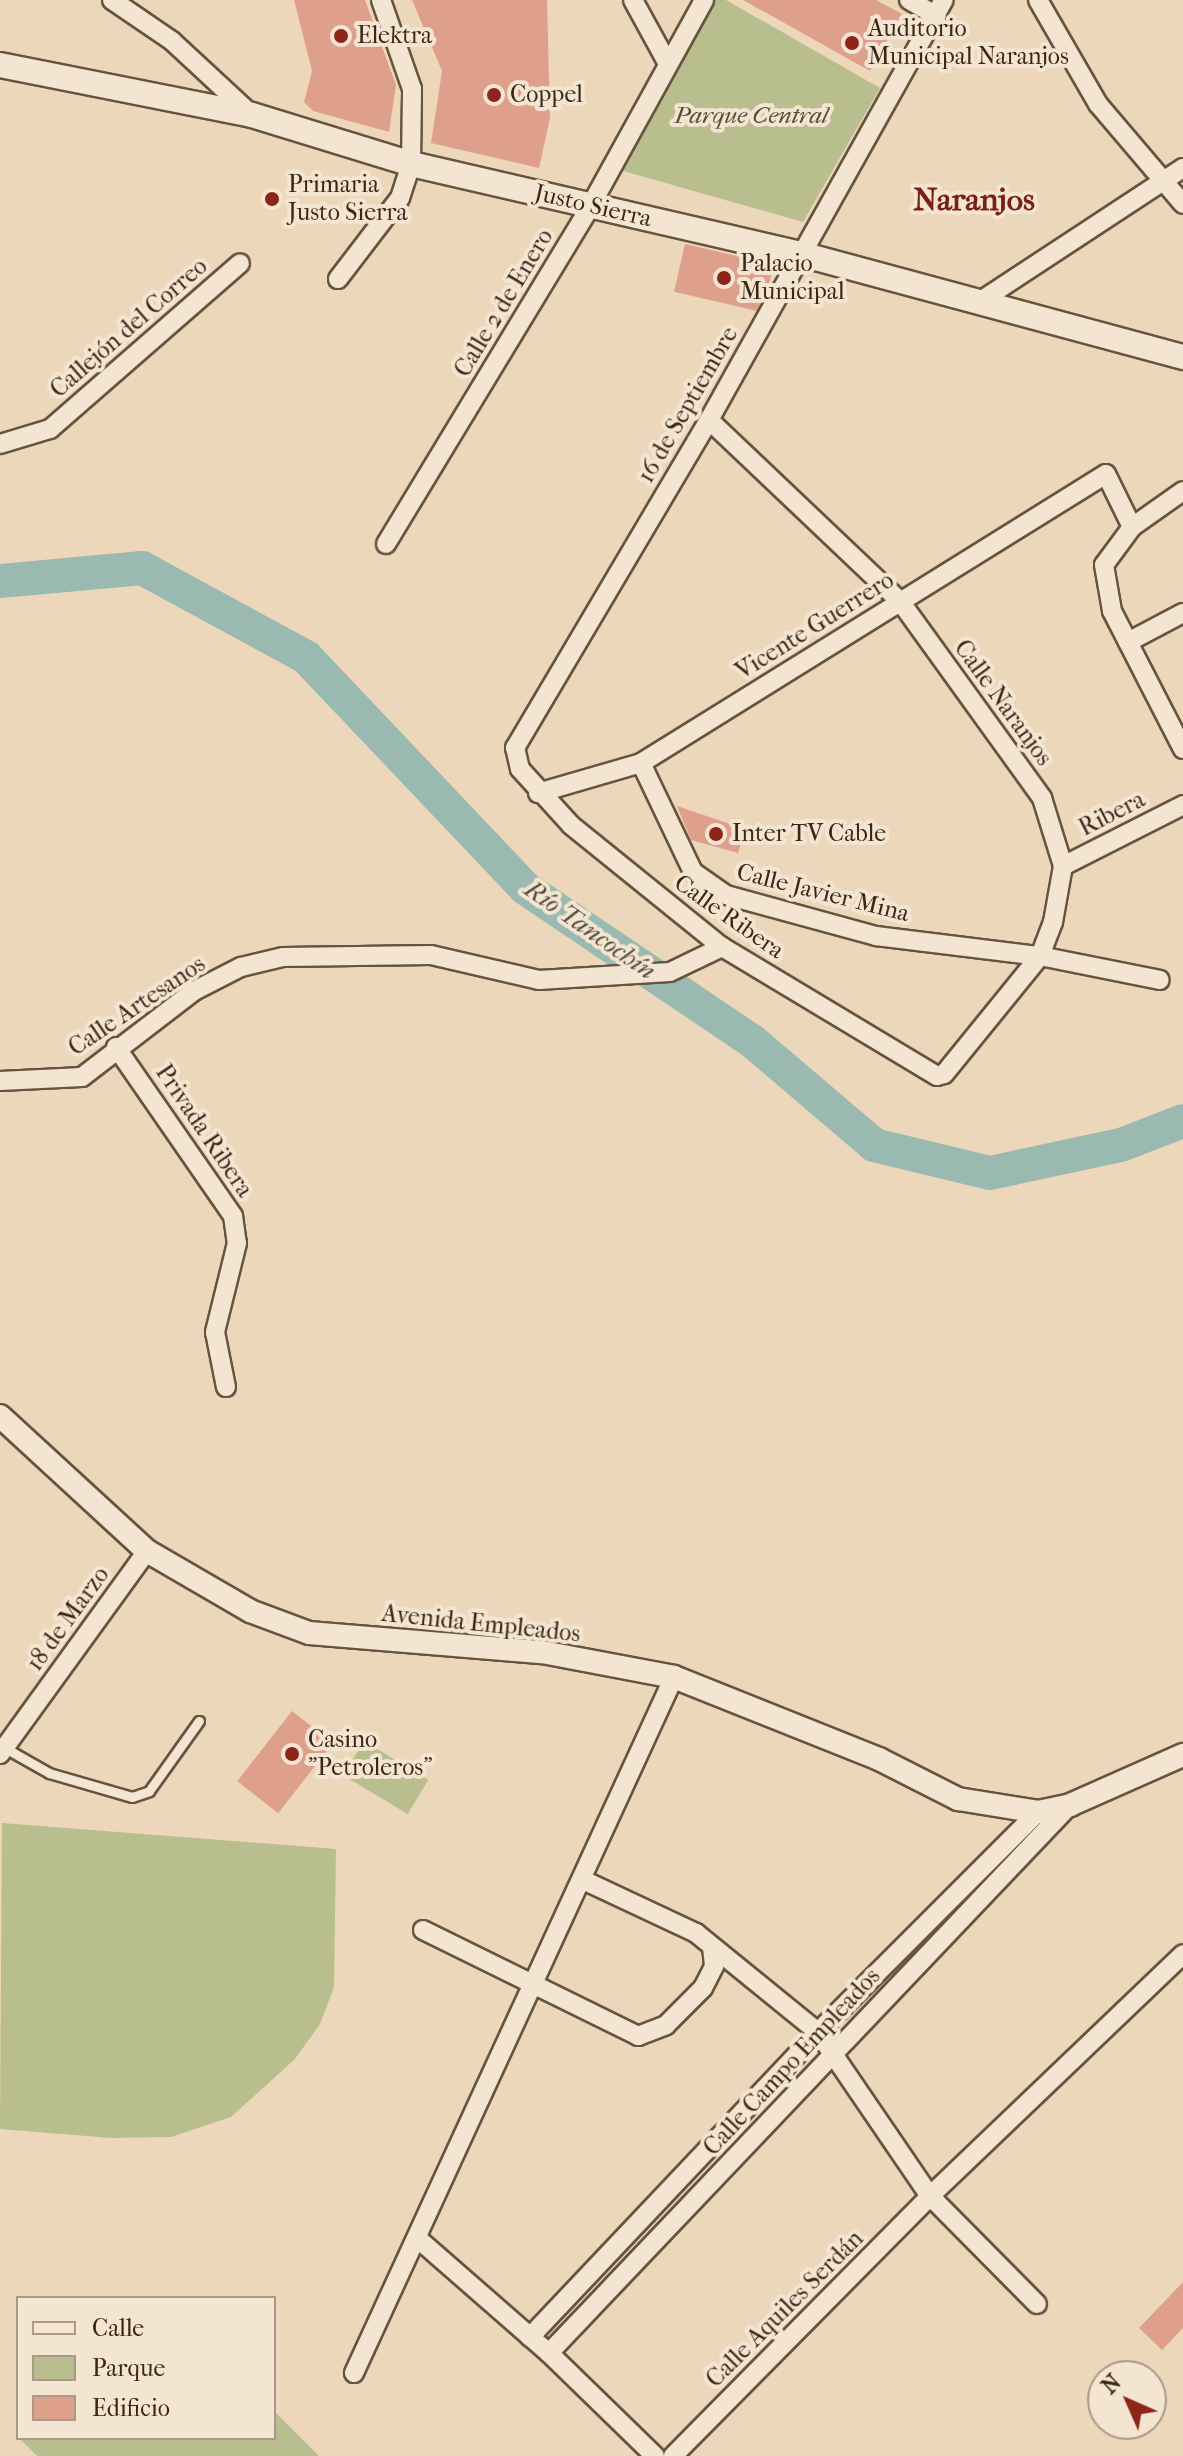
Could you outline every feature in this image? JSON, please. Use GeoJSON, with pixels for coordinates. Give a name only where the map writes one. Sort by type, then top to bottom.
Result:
{"type":"FeatureCollection","features":[{"type":"Feature","properties":{"kind":"main road","name":"Justo Sierra"},"geometry":{"type":"LineString","coordinates":[[0,65],[252,115],[411,164],[801,254],[1183,357]]}},
{"type":"Feature","properties":{"kind":"street"},"geometry":{"type":"LineString","coordinates":[[112,0],[172,41],[252,115]]}},
{"type":"Feature","properties":{"kind":"street"},"geometry":{"type":"LineString","coordinates":[[338,279],[400,198],[411,164],[412,89],[381,0]]}},
{"type":"Feature","properties":{"kind":"street"},"geometry":{"type":"LineString","coordinates":[[633,0],[667,62]]}},
{"type":"Feature","properties":{"kind":"street","name":"Calle 2 de Enero"},"geometry":{"type":"LineString","coordinates":[[386,544],[591,205],[667,62],[704,0]]}},
{"type":"Feature","properties":{"kind":"street"},"geometry":{"type":"LineString","coordinates":[[909,0],[940,8]]}},
{"type":"Feature","properties":{"kind":"street"},"geometry":{"type":"LineString","coordinates":[[1038,0],[1098,104],[1183,204]]}},
{"type":"Feature","properties":{"kind":"street","name":"16 de Septiembre"},"geometry":{"type":"LineString","coordinates":[[515,748],[709,420],[940,8]]}},
{"type":"Feature","properties":{"kind":"street"},"geometry":{"type":"LineString","coordinates":[[979,302],[1183,168]]}},
{"type":"Feature","properties":{"kind":"street","name":"Callejón del Correo"},"geometry":{"type":"LineString","coordinates":[[0,444],[50,429],[240,263]]}},
{"type":"Feature","properties":{"kind":"street","name":"Calle Naranjos"},"geometry":{"type":"LineString","coordinates":[[709,420],[900,601],[1042,798],[1063,866]]}},
{"type":"Feature","properties":{"kind":"street","name":"Vicente Guerrero"},"geometry":{"type":"LineString","coordinates":[[538,793],[641,763],[1106,474],[1132,527]]}},
{"type":"Feature","properties":{"kind":"street"},"geometry":{"type":"LineString","coordinates":[[1183,491],[1132,527],[1104,565],[1112,611],[1183,749]]}},
{"type":"Feature","properties":{"kind":"street"},"geometry":{"type":"LineString","coordinates":[[1128,642],[1183,613]]}},
{"type":"Feature","properties":{"kind":"street","name":"Calle Ribera"},"geometry":{"type":"LineString","coordinates":[[515,748],[520,769],[538,793],[722,947],[937,1076],[953,1068],[1040,956]]}},
{"type":"Feature","properties":{"kind":"street","name":"Calle Javier Mina"},"geometry":{"type":"LineString","coordinates":[[641,763],[693,872],[726,895],[876,936],[1040,956],[1160,980]]}},
{"type":"Feature","properties":{"kind":"street","name":"Ribera"},"geometry":{"type":"LineString","coordinates":[[1063,866],[1183,805]]}},
{"type":"Feature","properties":{"kind":"street"},"geometry":{"type":"LineString","coordinates":[[1040,956],[1063,866]]}},
{"type":"Feature","properties":{"kind":"street","name":"Calle Artesanos"},"geometry":{"type":"LineString","coordinates":[[0,1081],[82,1077],[116,1047],[194,991],[241,967],[283,957],[431,955],[539,980],[670,972],[722,947]]}},
{"type":"Feature","properties":{"kind":"street","name":"Privada Ribera"},"geometry":{"type":"LineString","coordinates":[[116,1047],[233,1216],[237,1243],[215,1332],[226,1387]]}},
{"type":"Feature","properties":{"kind":"street","name":"Avenida Empleados"},"geometry":{"type":"LineString","coordinates":[[0,1416],[147,1551],[250,1611],[309,1633],[542,1652],[674,1677],[879,1759],[958,1799],[1038,1812],[1070,1805],[1183,1755]]}},
{"type":"Feature","properties":{"kind":"street","name":"18 de Marzo"},"geometry":{"type":"LineString","coordinates":[[2,1751],[147,1551]]}},
{"type":"Feature","properties":{"kind":"street"},"geometry":{"type":"LineString","coordinates":[[354,2373],[674,1677]]}},
{"type":"Feature","properties":{"kind":"street","name":"Calle Campo Empleados"},"geometry":{"type":"LineString","coordinates":[[549,2353],[1070,1805]]}},
{"type":"Feature","properties":{"kind":"street","name":"Calle Campo Empleados"},"geometry":{"type":"LineString","coordinates":[[530,2337],[818,2032],[1038,1812]]}},
{"type":"Feature","properties":{"kind":"street"},"geometry":{"type":"LineString","coordinates":[[583,1880],[696,1933],[818,2032],[930,2196],[1037,2304]]}},
{"type":"Feature","properties":{"kind":"street"},"geometry":{"type":"LineString","coordinates":[[423,1930],[536,1982],[616,2030],[651,2035],[703,1988],[714,1966],[712,1947]]}},
{"type":"Feature","properties":{"kind":"street","name":"Calle Aquiles Serdán"},"geometry":{"type":"LineString","coordinates":[[673,2456],[930,2196],[1183,1954]]}},
{"type":"Feature","properties":{"kind":"street"},"geometry":{"type":"LineString","coordinates":[[417,2238],[549,2353],[655,2456]]}},
{"type":"Feature","properties":{"kind":"lane"},"geometry":{"type":"LineString","coordinates":[[2,1751],[49,1773],[132,1797],[149,1791],[199,1721]]}},
{"type":"Feature","properties":{"kind":"green space","name":"Parque Central"},"geometry":{"type":"Polygon","coordinates":[[[710,0],[726,0],[880,88],[803,222],[620,170],[710,0]]]}},
{"type":"Feature","properties":{"kind":"green space"},"geometry":{"type":"Polygon","coordinates":[[[364,1741],[428,1780],[408,1814],[343,1775],[364,1741]]]}},
{"type":"Feature","properties":{"kind":"green space"},"geometry":{"type":"Polygon","coordinates":[[[2,1823],[336,1849],[334,1987],[320,2024],[295,2059],[231,2117],[171,2137],[111,2138],[0,2129],[2,1823]]]}},
{"type":"Feature","properties":{"kind":"green space"},"geometry":{"type":"Polygon","coordinates":[[[276,2413],[319,2456],[37,2456],[21,2440],[276,2440],[276,2413]]]}},
{"type":"Feature","properties":{"kind":"building","name":"Elektra"},"geometry":{"type":"Polygon","coordinates":[[[294,0],[365,0],[396,85],[389,132],[313,111],[304,102],[312,71],[294,0]]]}},
{"type":"Feature","properties":{"kind":"building","name":"Coppel"},"geometry":{"type":"Polygon","coordinates":[[[412,0],[547,0],[550,118],[539,168],[431,143],[442,71],[412,0]]]}},
{"type":"Feature","properties":{"kind":"building","name":"Auditorio Municipal Naranjos"},"geometry":{"type":"Polygon","coordinates":[[[743,0],[876,0],[902,14],[870,71],[743,0]]]}},
{"type":"Feature","properties":{"kind":"building","name":"Palacio Municipal"},"geometry":{"type":"Polygon","coordinates":[[[685,244],[774,264],[763,312],[674,292],[685,244]]]}},
{"type":"Feature","properties":{"kind":"building","name":"Inter TV Cable"},"geometry":{"type":"Polygon","coordinates":[[[677,806],[745,829],[738,853],[691,840],[677,806]]]}},
{"type":"Feature","properties":{"kind":"building","name":"Casino \"Petroleros\""},"geometry":{"type":"Polygon","coordinates":[[[292,1711],[333,1743],[278,1813],[237,1781],[292,1711]]]}},
{"type":"Feature","properties":{"kind":"building"},"geometry":{"type":"Polygon","coordinates":[[[1183,2282],[1183,2328],[1162,2350],[1139,2328],[1183,2282]]]}},
{"type":"Feature","properties":{"kind":"waterway","name":"Río Tancochín"},"geometry":{"type":"LineString","coordinates":[[0,581],[142,568],[306,657],[525,888],[752,1041],[874,1145],[990,1173],[1121,1145],[1183,1121]]}},
{"type":"Feature","properties":{"kind":"place","name":"Elektra"},"geometry":{"type":"Point","coordinates":[341,36]}},
{"type":"Feature","properties":{"kind":"place","name":"Auditorio Municipal Naranjos"},"geometry":{"type":"Point","coordinates":[852,43]}},
{"type":"Feature","properties":{"kind":"place","name":"Coppel"},"geometry":{"type":"Point","coordinates":[494,95]}},
{"type":"Feature","properties":{"kind":"place","name":"Primaria Justo Sierra"},"geometry":{"type":"Point","coordinates":[272,199]}},
{"type":"Feature","properties":{"kind":"place","name":"Palacio Municipal"},"geometry":{"type":"Point","coordinates":[724,278]}},
{"type":"Feature","properties":{"kind":"place","name":"Inter TV Cable"},"geometry":{"type":"Point","coordinates":[716,834]}},
{"type":"Feature","properties":{"kind":"place","name":"Casino \"Petroleros\""},"geometry":{"type":"Point","coordinates":[292,1754]}},
{"type":"Feature","properties":{"kind":"district","name":"Naranjos"},"geometry":{"type":"Point","coordinates":[974,200]}}]}
